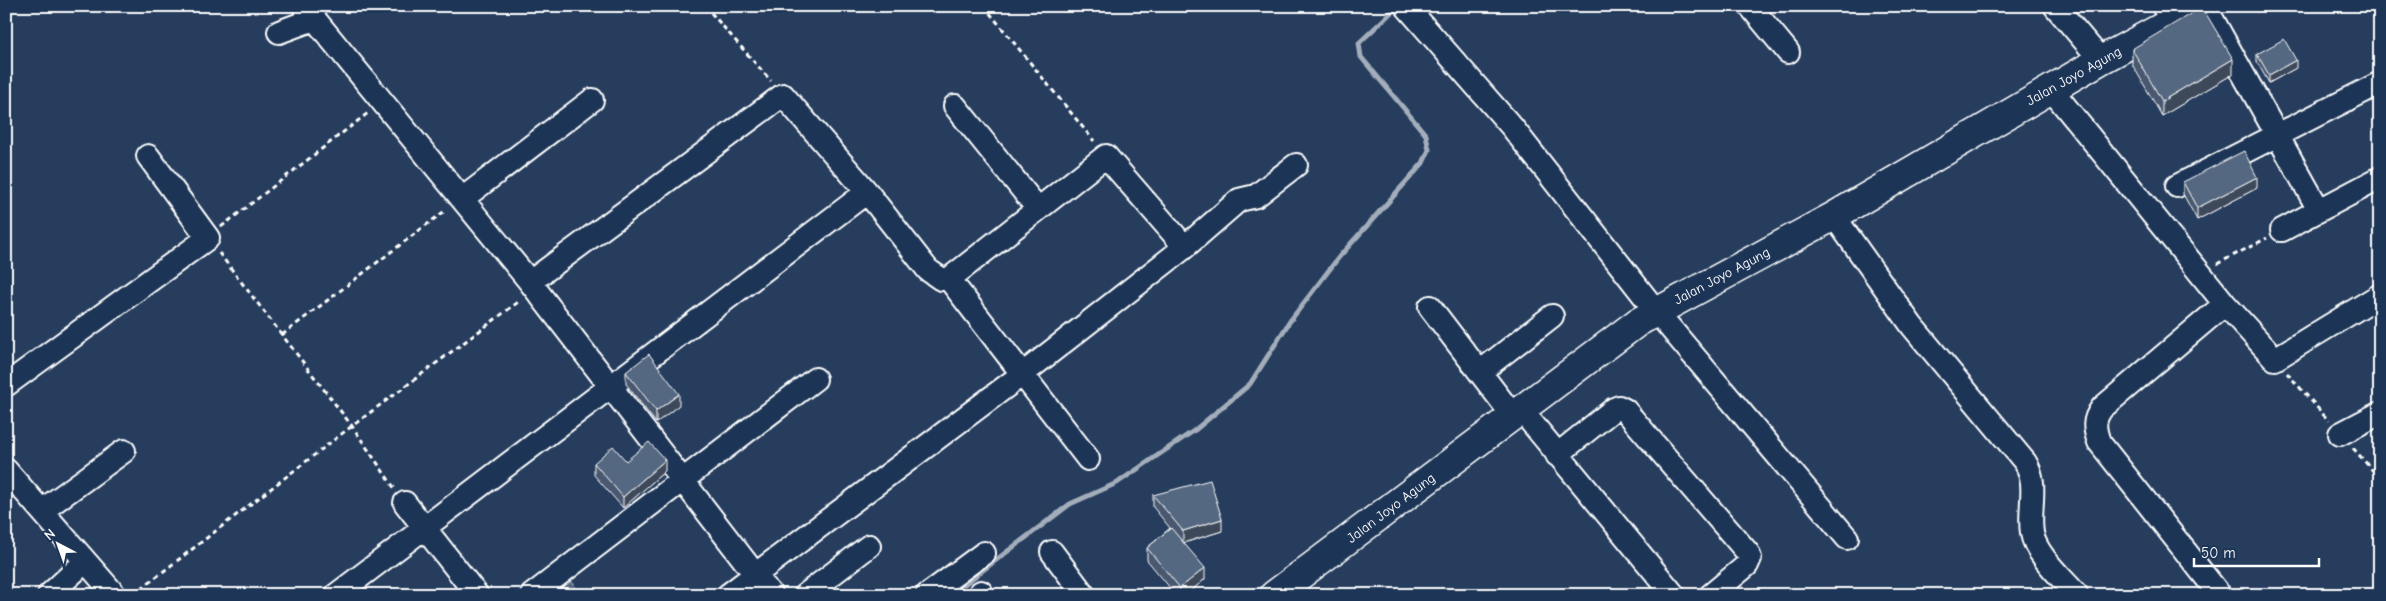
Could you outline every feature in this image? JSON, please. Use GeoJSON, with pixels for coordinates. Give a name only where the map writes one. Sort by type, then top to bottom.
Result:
{"type":"FeatureCollection","features":[{"type":"Feature","properties":{"kind":"main road","name":"Jalan Joyo Agung"},"geometry":{"type":"LineString","coordinates":[[1274,595],[1518,414],[1638,322],[1834,216],[2101,60],[2168,14],[2201,6]]}},
{"type":"Feature","properties":{"kind":"street"},"geometry":{"type":"LineString","coordinates":[[1750,6],[1788,52]]}},
{"type":"Feature","properties":{"kind":"street"},"geometry":{"type":"LineString","coordinates":[[2055,6],[2101,60]]}},
{"type":"Feature","properties":{"kind":"street"},"geometry":{"type":"LineString","coordinates":[[2205,6],[2279,134],[2319,210]]}},
{"type":"Feature","properties":{"kind":"street"},"geometry":{"type":"LineString","coordinates":[[1408,8],[1512,127],[1656,311],[1847,538]]}},
{"type":"Feature","properties":{"kind":"street"},"geometry":{"type":"LineString","coordinates":[[279,32],[309,13],[533,286],[772,595]]}},
{"type":"Feature","properties":{"kind":"street"},"geometry":{"type":"LineString","coordinates":[[2177,186],[2380,83]]}},
{"type":"Feature","properties":{"kind":"street"},"geometry":{"type":"LineString","coordinates":[[2051,89],[2225,304],[2275,360],[2380,295]]}},
{"type":"Feature","properties":{"kind":"street"},"geometry":{"type":"LineString","coordinates":[[533,286],[782,95],[868,192],[928,270],[941,279],[949,279],[1106,156],[1185,247]]}},
{"type":"Feature","properties":{"kind":"street"},"geometry":{"type":"LineString","coordinates":[[462,199],[592,100]]}},
{"type":"Feature","properties":{"kind":"street"},"geometry":{"type":"LineString","coordinates":[[956,106],[1038,209]]}},
{"type":"Feature","properties":{"kind":"street"},"geometry":{"type":"LineString","coordinates":[[6,385],[208,238],[148,156]]}},
{"type":"Feature","properties":{"kind":"street"},"geometry":{"type":"LineString","coordinates":[[728,595],[1024,373],[1185,247],[1239,200],[1256,196],[1296,165]]}},
{"type":"Feature","properties":{"kind":"street"},"geometry":{"type":"LineString","coordinates":[[2282,230],[2380,178]]}},
{"type":"Feature","properties":{"kind":"street"},"geometry":{"type":"LineString","coordinates":[[336,595],[868,192]]}},
{"type":"Feature","properties":{"kind":"street"},"geometry":{"type":"LineString","coordinates":[[1834,216],[1912,326],[2032,472],[2032,534],[2039,550],[2077,595]]}},
{"type":"Feature","properties":{"kind":"street"},"geometry":{"type":"LineString","coordinates":[[949,279],[1024,373],[1088,459]]}},
{"type":"Feature","properties":{"kind":"street"},"geometry":{"type":"LineString","coordinates":[[2220,595],[2099,442],[2094,430],[2095,417],[2102,408],[2225,304]]}},
{"type":"Feature","properties":{"kind":"street"},"geometry":{"type":"LineString","coordinates":[[1430,307],[1480,372],[1557,455],[1674,595]]}},
{"type":"Feature","properties":{"kind":"street"},"geometry":{"type":"LineString","coordinates":[[1480,372],[1552,316]]}},
{"type":"Feature","properties":{"kind":"street"},"geometry":{"type":"LineString","coordinates":[[532,595],[815,379]]}},
{"type":"Feature","properties":{"kind":"street"},"geometry":{"type":"LineString","coordinates":[[1557,455],[1614,409],[1619,407],[1625,410],[1750,558],[1747,565],[1711,595]]}},
{"type":"Feature","properties":{"kind":"street"},"geometry":{"type":"LineString","coordinates":[[2340,434],[2380,413]]}},
{"type":"Feature","properties":{"kind":"street"},"geometry":{"type":"LineString","coordinates":[[43,510],[124,451]]}},
{"type":"Feature","properties":{"kind":"street"},"geometry":{"type":"LineString","coordinates":[[10,488],[43,510],[115,595]]}},
{"type":"Feature","properties":{"kind":"street"},"geometry":{"type":"LineString","coordinates":[[10,488],[98,595]]}},
{"type":"Feature","properties":{"kind":"street"},"geometry":{"type":"LineString","coordinates":[[405,503],[477,595]]}},
{"type":"Feature","properties":{"kind":"street"},"geometry":{"type":"LineString","coordinates":[[805,595],[868,546]]}},
{"type":"Feature","properties":{"kind":"street"},"geometry":{"type":"LineString","coordinates":[[1052,552],[1084,595]]}},
{"type":"Feature","properties":{"kind":"street"},"geometry":{"type":"LineString","coordinates":[[927,595],[984,554]]}},
{"type":"Feature","properties":{"kind":"street"},"geometry":{"type":"LineString","coordinates":[[48,595],[76,570]]}},
{"type":"Feature","properties":{"kind":"path"},"geometry":{"type":"LineString","coordinates":[[705,6],[782,95]]}},
{"type":"Feature","properties":{"kind":"path"},"geometry":{"type":"LineString","coordinates":[[984,6],[1106,156]]}},
{"type":"Feature","properties":{"kind":"path"},"geometry":{"type":"LineString","coordinates":[[383,102],[208,238],[352,426],[405,503]]}},
{"type":"Feature","properties":{"kind":"path"},"geometry":{"type":"LineString","coordinates":[[282,335],[462,199]]}},
{"type":"Feature","properties":{"kind":"path"},"geometry":{"type":"LineString","coordinates":[[2214,266],[2282,230]]}},
{"type":"Feature","properties":{"kind":"path"},"geometry":{"type":"LineString","coordinates":[[134,595],[533,286]]}},
{"type":"Feature","properties":{"kind":"building"},"geometry":{"type":"Polygon","coordinates":[[[2202,7],[2233,59],[2162,101],[2132,49],[2202,7]]]}},
{"type":"Feature","properties":{"kind":"building"},"geometry":{"type":"Polygon","coordinates":[[[2284,39],[2296,60],[2269,75],[2257,54],[2284,39]]]}},
{"type":"Feature","properties":{"kind":"building"},"geometry":{"type":"Polygon","coordinates":[[[2244,151],[2257,177],[2197,208],[2183,182],[2244,151]]]}},
{"type":"Feature","properties":{"kind":"building"},"geometry":{"type":"Polygon","coordinates":[[[649,354],[679,394],[656,411],[626,372],[649,354]]]}},
{"type":"Feature","properties":{"kind":"building"},"geometry":{"type":"Polygon","coordinates":[[[649,442],[665,460],[623,497],[594,463],[613,446],[626,461],[649,442]]]}},
{"type":"Feature","properties":{"kind":"building"},"geometry":{"type":"Polygon","coordinates":[[[1210,480],[1222,519],[1183,531],[1153,495],[1210,480]]]}},
{"type":"Feature","properties":{"kind":"building"},"geometry":{"type":"Polygon","coordinates":[[[1171,528],[1205,568],[1180,588],[1147,548],[1171,528]]]}},
{"type":"Feature","properties":{"kind":"building"},"geometry":{"type":"Polygon","coordinates":[[[571,581],[582,595],[553,595],[571,581]]]}},
{"type":"Feature","properties":{"kind":"building"},"geometry":{"type":"Polygon","coordinates":[[[1304,590],[1308,595],[1298,595],[1304,590]]]}},
{"type":"Feature","properties":{"kind":"waterway"},"geometry":{"type":"LineString","coordinates":[[950,595],[1070,504],[1117,483],[1195,430],[1250,384],[1290,321],[1339,257],[1423,163],[1429,150],[1426,135],[1361,57],[1359,43],[1398,6]]}}]}
